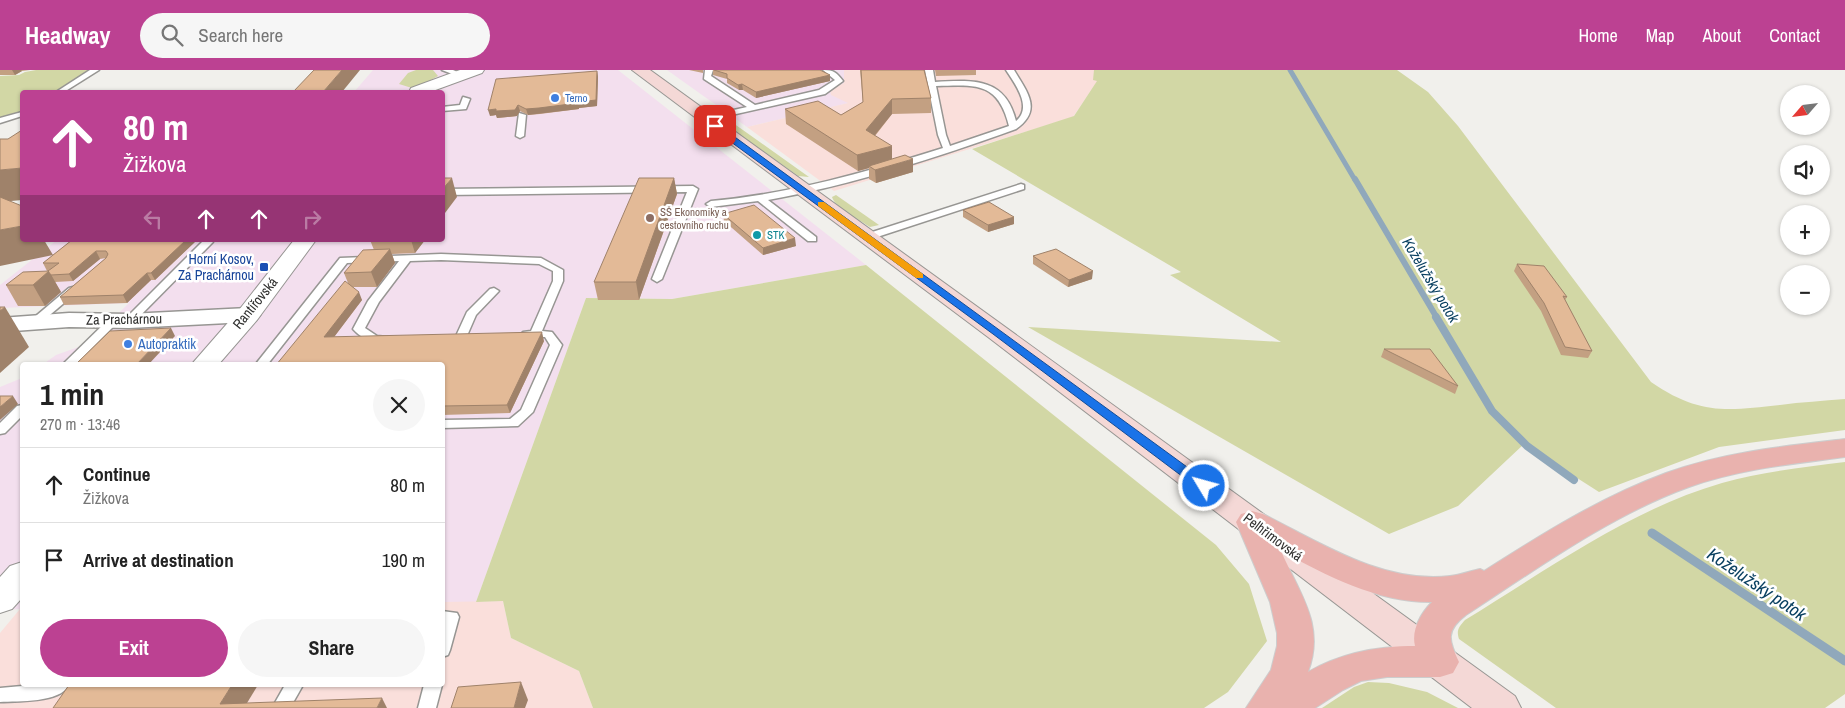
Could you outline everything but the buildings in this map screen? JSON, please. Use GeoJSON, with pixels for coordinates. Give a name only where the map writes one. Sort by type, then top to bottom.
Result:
{"type":"FeatureCollection","features":[{"type":"Feature","properties":{"kind":"main road","name":"Pelhřimovská"},"geometry":{"type":"LineString","coordinates":[[640,70],[997,332],[1501,708]]}},
{"type":"Feature","properties":{"kind":"main road"},"geometry":{"type":"LineString","coordinates":[[1284,708],[1336,675],[1358,667],[1380,662],[1440,662],[1431,641],[1433,629],[1439,618],[1505,573],[1609,512],[1677,480],[1753,461],[1845,448]]}},
{"type":"Feature","properties":{"kind":"main road"},"geometry":{"type":"LineString","coordinates":[[1252,522],[1352,571],[1374,580],[1407,589],[1455,589],[1505,573]]}},
{"type":"Feature","properties":{"kind":"main road"},"geometry":{"type":"LineString","coordinates":[[1252,522],[1276,579],[1288,602],[1295,624],[1296,644],[1293,664],[1284,685],[1266,708]]}},
{"type":"Feature","properties":{"kind":"street"},"geometry":{"type":"LineString","coordinates":[[421,90],[453,72],[476,70]]}},
{"type":"Feature","properties":{"kind":"street","name":"Rantířovská"},"geometry":{"type":"LineString","coordinates":[[207,362],[248,315],[303,242]]}},
{"type":"Feature","properties":{"kind":"street","name":"Za Prachárnou"},"geometry":{"type":"LineString","coordinates":[[0,324],[248,315]]}},
{"type":"Feature","properties":{"kind":"lane"},"geometry":{"type":"LineString","coordinates":[[63,90],[95,70]]}},
{"type":"Feature","properties":{"kind":"lane"},"geometry":{"type":"LineString","coordinates":[[709,70],[707,77],[754,108]]}},
{"type":"Feature","properties":{"kind":"lane"},"geometry":{"type":"LineString","coordinates":[[705,119],[822,92],[840,81],[835,74],[827,70]]}},
{"type":"Feature","properties":{"kind":"lane"},"geometry":{"type":"LineString","coordinates":[[929,70],[942,135],[948,150]]}},
{"type":"Feature","properties":{"kind":"lane"},"geometry":{"type":"LineString","coordinates":[[711,204],[761,199],[803,191],[948,150],[1013,127],[1022,122],[1027,114],[1028,101],[1010,70]]}},
{"type":"Feature","properties":{"kind":"lane"},"geometry":{"type":"LineString","coordinates":[[933,84],[970,84],[995,89],[1000,94],[1013,127]]}},
{"type":"Feature","properties":{"kind":"lane"},"geometry":{"type":"LineString","coordinates":[[445,109],[463,107],[466,99]]}},
{"type":"Feature","properties":{"kind":"lane"},"geometry":{"type":"LineString","coordinates":[[0,121],[20,115]]}},
{"type":"Feature","properties":{"kind":"lane"},"geometry":{"type":"LineString","coordinates":[[520,136],[522,115]]}},
{"type":"Feature","properties":{"kind":"lane"},"geometry":{"type":"LineString","coordinates":[[867,237],[1021,187]]}},
{"type":"Feature","properties":{"kind":"lane"},"geometry":{"type":"LineString","coordinates":[[445,192],[693,189],[657,279]]}},
{"type":"Feature","properties":{"kind":"lane"},"geometry":{"type":"LineString","coordinates":[[761,199],[812,239]]}},
{"type":"Feature","properties":{"kind":"lane"},"geometry":{"type":"LineString","coordinates":[[72,362],[121,321],[208,242]]}},
{"type":"Feature","properties":{"kind":"lane"},"geometry":{"type":"LineString","coordinates":[[262,362],[344,260],[407,258],[541,261],[558,270],[558,281],[535,334]]}},
{"type":"Feature","properties":{"kind":"lane"},"geometry":{"type":"LineString","coordinates":[[400,338],[374,339],[359,329],[374,301],[407,258]]}},
{"type":"Feature","properties":{"kind":"lane"},"geometry":{"type":"LineString","coordinates":[[34,323],[80,283],[58,287]]}},
{"type":"Feature","properties":{"kind":"lane"},"geometry":{"type":"LineString","coordinates":[[462,336],[471,314],[494,291]]}},
{"type":"Feature","properties":{"kind":"lane"},"geometry":{"type":"LineString","coordinates":[[445,424],[513,423],[527,412],[556,345],[548,334],[517,334]]}},
{"type":"Feature","properties":{"kind":"lane"},"geometry":{"type":"LineString","coordinates":[[0,430],[20,411]]}},
{"type":"Feature","properties":{"kind":"lane"},"geometry":{"type":"LineString","coordinates":[[445,617],[451,617],[445,639]]}},
{"type":"Feature","properties":{"kind":"lane"},"geometry":{"type":"LineString","coordinates":[[0,695],[48,691],[56,687]]}},
{"type":"Feature","properties":{"kind":"lane"},"geometry":{"type":"LineString","coordinates":[[281,708],[293,687]]}},
{"type":"Feature","properties":{"kind":"lane"},"geometry":{"type":"LineString","coordinates":[[427,708],[432,687]]}},
{"type":"Feature","properties":{"kind":"shaded area"},"geometry":{"type":"Polygon","coordinates":[[[373,70],[618,70],[866,265],[672,299],[586,298],[476,602],[445,602],[445,362],[46,362],[56,355],[87,344],[129,303],[0,308],[0,285],[54,242],[445,242],[445,90],[356,90],[373,70]]]}},
{"type":"Feature","properties":{"kind":"shaded area"},"geometry":{"type":"Polygon","coordinates":[[[667,70],[844,70],[844,83],[831,90],[849,103],[747,127],[667,70]]]}},
{"type":"Feature","properties":{"kind":"shaded area"},"geometry":{"type":"Polygon","coordinates":[[[844,70],[1105,70],[1073,117],[834,191],[747,127],[848,103],[831,95],[830,90],[844,83],[844,70]]]}},
{"type":"Feature","properties":{"kind":"shaded area"},"geometry":{"type":"Polygon","coordinates":[[[20,379],[20,609],[0,610],[0,387],[20,379]]]}},
{"type":"Feature","properties":{"kind":"shaded area"},"geometry":{"type":"Polygon","coordinates":[[[503,601],[511,638],[579,671],[593,708],[0,708],[0,633],[20,609],[20,687],[445,687],[445,602],[503,601]]]}},
{"type":"Feature","properties":{"kind":"green space"},"geometry":{"type":"Polygon","coordinates":[[[36,70],[89,70],[57,90],[20,90],[20,112],[0,118],[0,76],[19,75],[36,70]]]}},
{"type":"Feature","properties":{"kind":"green space"},"geometry":{"type":"Polygon","coordinates":[[[416,70],[433,70],[438,76],[415,89],[399,84],[408,73],[416,70]]]}},
{"type":"Feature","properties":{"kind":"green space"},"geometry":{"type":"Polygon","coordinates":[[[1094,70],[1397,70],[1428,92],[1458,126],[1651,382],[1668,393],[1684,400],[1713,408],[1744,409],[1845,399],[1845,430],[1719,447],[1599,492],[1524,444],[1458,506],[1389,534],[1028,327],[1281,342],[1170,275],[1181,272],[972,149],[1074,116],[1097,81],[1093,80],[1094,70]]]}},
{"type":"Feature","properties":{"kind":"green space"},"geometry":{"type":"Polygon","coordinates":[[[726,118],[809,177],[798,176],[722,122],[726,118]]]}},
{"type":"Feature","properties":{"kind":"green space"},"geometry":{"type":"Polygon","coordinates":[[[836,195],[879,225],[870,227],[848,214],[834,201],[832,197],[836,195]]]}},
{"type":"Feature","properties":{"kind":"green space"},"geometry":{"type":"Polygon","coordinates":[[[866,265],[1216,545],[1249,584],[1267,641],[1228,692],[1204,708],[593,708],[579,671],[511,638],[503,601],[476,602],[586,298],[672,299],[866,265]]]}},
{"type":"Feature","properties":{"kind":"green space"},"geometry":{"type":"Polygon","coordinates":[[[1845,462],[1845,694],[1825,708],[1556,708],[1459,639],[1459,629],[1465,620],[1589,543],[1654,509],[1688,495],[1737,479],[1783,470],[1845,462]]]}},
{"type":"Feature","properties":{"kind":"green space"},"geometry":{"type":"Polygon","coordinates":[[[1368,682],[1389,683],[1427,692],[1458,708],[1322,708],[1354,687],[1368,682]]]}},
{"type":"Feature","properties":{"kind":"waterway","name":"Koželužský potok"},"geometry":{"type":"LineString","coordinates":[[1290,70],[1355,180]]}},
{"type":"Feature","properties":{"kind":"waterway","name":"Koželužský potok"},"geometry":{"type":"LineString","coordinates":[[1355,179],[1437,318]]}},
{"type":"Feature","properties":{"kind":"waterway","name":"Koželužský potok"},"geometry":{"type":"LineString","coordinates":[[1436,317],[1492,411],[1527,446],[1574,480]]}},
{"type":"Feature","properties":{"kind":"waterway","name":"Koželužský potok"},"geometry":{"type":"LineString","coordinates":[[1652,533],[1845,661]]}},
{"type":"Feature","properties":{"kind":"slow traffic"},"geometry":{"type":"LineString","coordinates":[[821,204],[920,276]]}},
{"type":"Feature","properties":{"kind":"place","name":"Terno"},"geometry":{"type":"Point","coordinates":[555,98]}},
{"type":"Feature","properties":{"kind":"place","name":"SŠ Ekonomiky a cestovního ruchu"},"geometry":{"type":"Point","coordinates":[650,218]}},
{"type":"Feature","properties":{"kind":"place","name":"STK"},"geometry":{"type":"Point","coordinates":[757,235]}},
{"type":"Feature","properties":{"kind":"place","name":"Horní Kosov, Za Prachárnou"},"geometry":{"type":"Point","coordinates":[264,267]}},
{"type":"Feature","properties":{"kind":"place","name":"Autopraktik"},"geometry":{"type":"Point","coordinates":[128,344]}},
{"type":"Feature","properties":{"kind":"route"},"geometry":{"type":"LineString","coordinates":[[715,126],[1204,486]]}}]}
